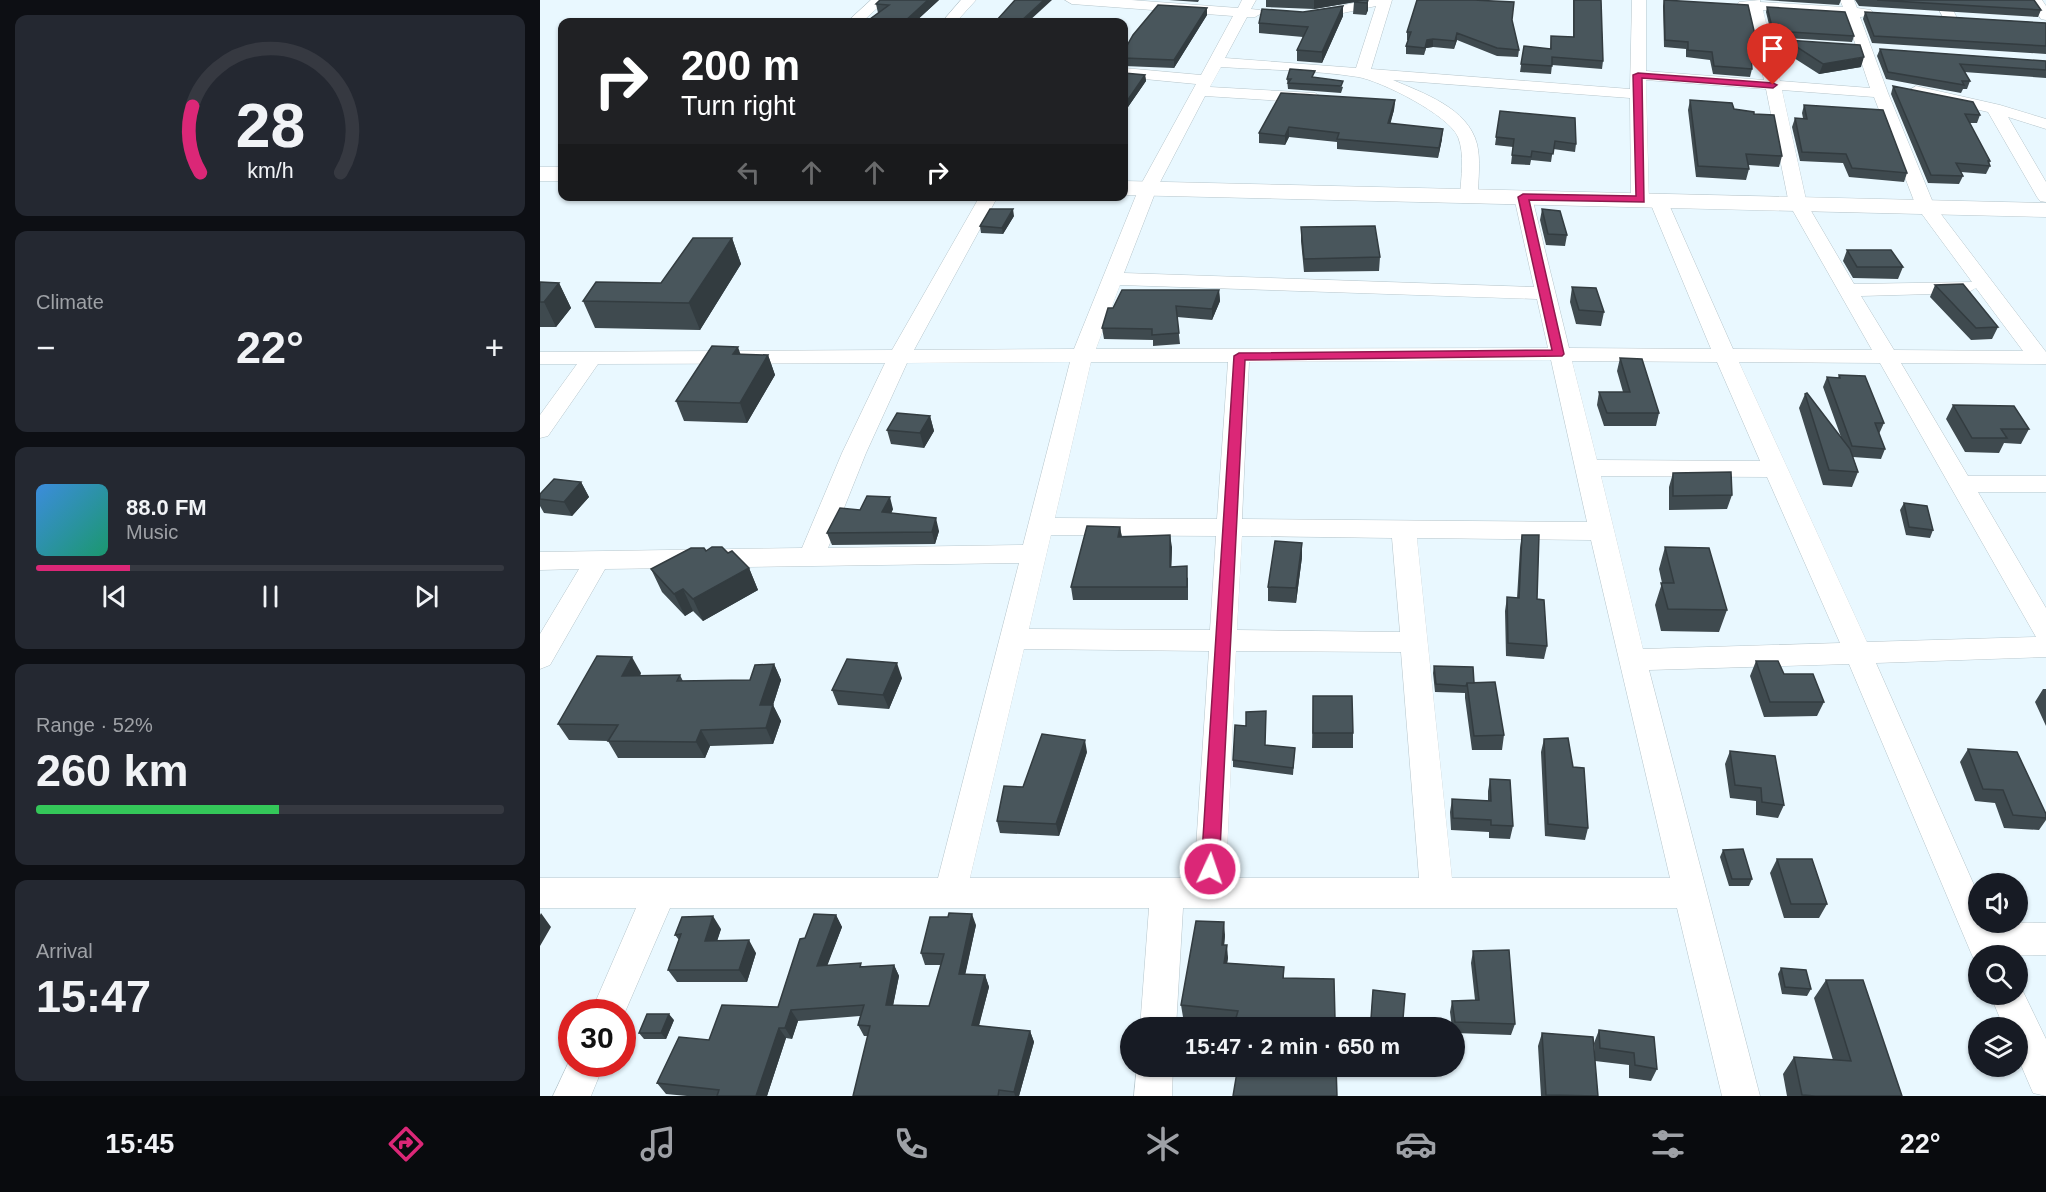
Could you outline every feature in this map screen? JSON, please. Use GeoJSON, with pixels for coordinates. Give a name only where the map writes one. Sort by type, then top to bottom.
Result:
{"type":"FeatureCollection","features":[{"type":"Feature","properties":{"kind":"main road"},"geometry":{"type":"LineString","coordinates":[[540,174],[558,174]]}},
{"type":"Feature","properties":{"kind":"main road"},"geometry":{"type":"LineString","coordinates":[[1136,188],[2046,210]]}},
{"type":"Feature","properties":{"kind":"street"},"geometry":{"type":"LineString","coordinates":[[859,18],[879,0]]}},
{"type":"Feature","properties":{"kind":"street"},"geometry":{"type":"LineString","coordinates":[[953,18],[969,0]]}},
{"type":"Feature","properties":{"kind":"street"},"geometry":{"type":"LineString","coordinates":[[1072,0],[1111,5],[1244,6],[1272,14]]}},
{"type":"Feature","properties":{"kind":"street"},"geometry":{"type":"LineString","coordinates":[[1293,15],[1331,14],[1385,0]]}},
{"type":"Feature","properties":{"kind":"street"},"geometry":{"type":"LineString","coordinates":[[1362,73],[1385,0]]}},
{"type":"Feature","properties":{"kind":"street"},"geometry":{"type":"LineString","coordinates":[[1639,0],[1638,94],[1649,200],[1725,354],[1858,652],[1985,945]]}},
{"type":"Feature","properties":{"kind":"street"},"geometry":{"type":"LineString","coordinates":[[1928,17],[1956,19],[1941,0]]}},
{"type":"Feature","properties":{"kind":"street"},"geometry":{"type":"LineString","coordinates":[[2035,0],[2042,21]]}},
{"type":"Feature","properties":{"kind":"street"},"geometry":{"type":"LineString","coordinates":[[1754,3],[1770,43],[1773,85],[1798,204],[2046,631]]}},
{"type":"Feature","properties":{"kind":"street"},"geometry":{"type":"LineString","coordinates":[[1731,4],[1849,6],[1884,14]]}},
{"type":"Feature","properties":{"kind":"street"},"geometry":{"type":"LineString","coordinates":[[951,891],[1082,357],[1113,279],[1136,188],[1202,86],[1244,6]]}},
{"type":"Feature","properties":{"kind":"street"},"geometry":{"type":"LineString","coordinates":[[1849,6],[1878,89],[1925,207],[2043,358]]}},
{"type":"Feature","properties":{"kind":"street"},"geometry":{"type":"LineString","coordinates":[[1214,62],[1638,94]]}},
{"type":"Feature","properties":{"kind":"street"},"geometry":{"type":"LineString","coordinates":[[1128,73],[1202,86],[1327,99]]}},
{"type":"Feature","properties":{"kind":"street"},"geometry":{"type":"LineString","coordinates":[[1362,73],[1432,105],[1449,116],[1464,131],[1468,147],[1469,196]]}},
{"type":"Feature","properties":{"kind":"street"},"geometry":{"type":"LineString","coordinates":[[1638,75],[1773,85],[1878,89],[1954,98],[2046,124]]}},
{"type":"Feature","properties":{"kind":"street"},"geometry":{"type":"LineString","coordinates":[[1386,102],[1432,105]]}},
{"type":"Feature","properties":{"kind":"street"},"geometry":{"type":"LineString","coordinates":[[1994,108],[2046,197]]}},
{"type":"Feature","properties":{"kind":"street"},"geometry":{"type":"LineString","coordinates":[[1523,197],[1558,354],[1632,660],[1741,1096]]}},
{"type":"Feature","properties":{"kind":"street"},"geometry":{"type":"LineString","coordinates":[[811,558],[854,453],[900,357],[985,201]]}},
{"type":"Feature","properties":{"kind":"street"},"geometry":{"type":"LineString","coordinates":[[1113,279],[1545,293]]}},
{"type":"Feature","properties":{"kind":"street"},"geometry":{"type":"LineString","coordinates":[[1848,290],[1985,286]]}},
{"type":"Feature","properties":{"kind":"street"},"geometry":{"type":"LineString","coordinates":[[540,358],[1725,354],[2043,358]]}},
{"type":"Feature","properties":{"kind":"street"},"geometry":{"type":"LineString","coordinates":[[1209,892],[1239,356]]}},
{"type":"Feature","properties":{"kind":"street"},"geometry":{"type":"LineString","coordinates":[[540,430],[592,358]]}},
{"type":"Feature","properties":{"kind":"street"},"geometry":{"type":"LineString","coordinates":[[1586,468],[1776,469]]}},
{"type":"Feature","properties":{"kind":"street"},"geometry":{"type":"LineString","coordinates":[[1962,484],[2046,484]]}},
{"type":"Feature","properties":{"kind":"street"},"geometry":{"type":"LineString","coordinates":[[1041,526],[1601,531]]}},
{"type":"Feature","properties":{"kind":"street"},"geometry":{"type":"LineString","coordinates":[[1404,529],[1437,893]]}},
{"type":"Feature","properties":{"kind":"street"},"geometry":{"type":"LineString","coordinates":[[540,561],[1034,554]]}},
{"type":"Feature","properties":{"kind":"street"},"geometry":{"type":"LineString","coordinates":[[540,658],[597,561]]}},
{"type":"Feature","properties":{"kind":"street"},"geometry":{"type":"LineString","coordinates":[[1014,639],[1414,642]]}},
{"type":"Feature","properties":{"kind":"street"},"geometry":{"type":"LineString","coordinates":[[1632,660],[2046,647]]}},
{"type":"Feature","properties":{"kind":"street"},"geometry":{"type":"LineString","coordinates":[[540,892],[659,894],[951,891],[1689,893]]}},
{"type":"Feature","properties":{"kind":"street"},"geometry":{"type":"LineString","coordinates":[[1159,1017],[1167,892]]}},
{"type":"Feature","properties":{"kind":"street"},"geometry":{"type":"LineString","coordinates":[[614,999],[659,894]]}},
{"type":"Feature","properties":{"kind":"street"},"geometry":{"type":"LineString","coordinates":[[2006,945],[2046,939]]}},
{"type":"Feature","properties":{"kind":"street"},"geometry":{"type":"LineString","coordinates":[[2012,1005],[2046,1080]]}},
{"type":"Feature","properties":{"kind":"street"},"geometry":{"type":"LineString","coordinates":[[572,1096],[580,1077]]}},
{"type":"Feature","properties":{"kind":"street"},"geometry":{"type":"LineString","coordinates":[[1153,1096],[1154,1077]]}},
{"type":"Feature","properties":{"kind":"building"},"geometry":{"type":"Polygon","coordinates":[[[880,0],[928,0],[908,18],[871,18],[889,5],[876,4],[880,0]]]}},
{"type":"Feature","properties":{"kind":"building"},"geometry":{"type":"Polygon","coordinates":[[[1015,0],[1044,0],[1024,18],[999,18],[1015,0]]]}},
{"type":"Feature","properties":{"kind":"building"},"geometry":{"type":"Polygon","coordinates":[[[1368,0],[1367,3],[1354,2],[1368,0]]]}},
{"type":"Feature","properties":{"kind":"building"},"geometry":{"type":"Polygon","coordinates":[[[1417,0],[1514,2],[1512,20],[1519,50],[1497,48],[1457,33],[1455,41],[1433,39],[1427,40],[1425,48],[1406,46],[1411,32],[1407,32],[1417,0]]]}},
{"type":"Feature","properties":{"kind":"building"},"geometry":{"type":"Polygon","coordinates":[[[1574,0],[1601,0],[1603,61],[1552,57],[1552,66],[1521,64],[1524,46],[1551,49],[1551,36],[1574,37],[1574,0]]]}},
{"type":"Feature","properties":{"kind":"building"},"geometry":{"type":"Polygon","coordinates":[[[1664,0],[1748,5],[1756,39],[1750,38],[1752,69],[1714,66],[1712,52],[1688,50],[1688,42],[1665,40],[1664,0]]]}},
{"type":"Feature","properties":{"kind":"building"},"geometry":{"type":"Polygon","coordinates":[[[1877,0],[2034,0],[2041,10],[1877,0]]]}},
{"type":"Feature","properties":{"kind":"building"},"geometry":{"type":"Polygon","coordinates":[[[1158,5],[1207,8],[1174,60],[1128,58],[1128,44],[1158,5]]]}},
{"type":"Feature","properties":{"kind":"building"},"geometry":{"type":"Polygon","coordinates":[[[1343,6],[1322,52],[1297,50],[1308,27],[1259,23],[1262,9],[1303,12],[1343,6]]]}},
{"type":"Feature","properties":{"kind":"building"},"geometry":{"type":"Polygon","coordinates":[[[1767,7],[1845,12],[1854,36],[1773,31],[1767,7]]]}},
{"type":"Feature","properties":{"kind":"building"},"geometry":{"type":"Polygon","coordinates":[[[1865,12],[2046,23],[2046,46],[1874,36],[1865,12]]]}},
{"type":"Feature","properties":{"kind":"building"},"geometry":{"type":"Polygon","coordinates":[[[1786,40],[1860,45],[1864,57],[1823,64],[1786,40]]]}},
{"type":"Feature","properties":{"kind":"building"},"geometry":{"type":"Polygon","coordinates":[[[1880,49],[2046,61],[2046,70],[1960,64],[1970,81],[1962,81],[1964,85],[1888,72],[1880,49]]]}},
{"type":"Feature","properties":{"kind":"building"},"geometry":{"type":"Polygon","coordinates":[[[1290,69],[1315,71],[1312,77],[1343,81],[1341,86],[1288,83],[1291,79],[1287,79],[1290,69]]]}},
{"type":"Feature","properties":{"kind":"building"},"geometry":{"type":"Polygon","coordinates":[[[1128,73],[1145,75],[1128,100],[1128,73]]]}},
{"type":"Feature","properties":{"kind":"building"},"geometry":{"type":"Polygon","coordinates":[[[1893,86],[1973,102],[1980,115],[1965,114],[1990,161],[1988,161],[1990,166],[1956,163],[1963,176],[1931,175],[1893,86]]]}},
{"type":"Feature","properties":{"kind":"building"},"geometry":{"type":"Polygon","coordinates":[[[1281,93],[1395,100],[1388,123],[1443,129],[1439,148],[1337,139],[1339,133],[1289,127],[1285,136],[1259,133],[1281,93]]]}},
{"type":"Feature","properties":{"kind":"building"},"geometry":{"type":"Polygon","coordinates":[[[1690,100],[1732,103],[1734,109],[1754,112],[1754,114],[1774,115],[1782,156],[1746,154],[1749,169],[1698,166],[1690,100]]]}},
{"type":"Feature","properties":{"kind":"building"},"geometry":{"type":"Polygon","coordinates":[[[1804,105],[1883,110],[1907,173],[1852,168],[1846,154],[1802,152],[1795,118],[1807,119],[1804,105]]]}},
{"type":"Feature","properties":{"kind":"building"},"geometry":{"type":"Polygon","coordinates":[[[1500,111],[1575,118],[1576,144],[1555,141],[1553,154],[1532,151],[1531,157],[1512,155],[1514,139],[1496,137],[1500,111]]]}},
{"type":"Feature","properties":{"kind":"building"},"geometry":{"type":"Polygon","coordinates":[[[990,209],[1013,209],[1002,228],[980,226],[990,209]]]}},
{"type":"Feature","properties":{"kind":"building"},"geometry":{"type":"Polygon","coordinates":[[[1542,209],[1560,211],[1567,235],[1548,234],[1542,209]]]}},
{"type":"Feature","properties":{"kind":"building"},"geometry":{"type":"Polygon","coordinates":[[[1375,226],[1380,257],[1304,259],[1301,227],[1375,226]]]}},
{"type":"Feature","properties":{"kind":"building"},"geometry":{"type":"Polygon","coordinates":[[[693,238],[732,238],[689,303],[583,301],[596,282],[661,283],[693,238]]]}},
{"type":"Feature","properties":{"kind":"building"},"geometry":{"type":"Polygon","coordinates":[[[1847,250],[1891,250],[1903,267],[1857,267],[1847,250]]]}},
{"type":"Feature","properties":{"kind":"building"},"geometry":{"type":"Polygon","coordinates":[[[540,282],[559,283],[544,302],[540,302],[540,282]]]}},
{"type":"Feature","properties":{"kind":"building"},"geometry":{"type":"Polygon","coordinates":[[[1963,284],[1998,327],[1976,328],[1935,285],[1963,284]]]}},
{"type":"Feature","properties":{"kind":"building"},"geometry":{"type":"Polygon","coordinates":[[[1572,287],[1596,288],[1604,312],[1579,310],[1572,287]]]}},
{"type":"Feature","properties":{"kind":"building"},"geometry":{"type":"Polygon","coordinates":[[[1122,290],[1219,290],[1212,309],[1176,306],[1179,333],[1152,335],[1152,329],[1102,328],[1108,308],[1113,308],[1122,290]]]}},
{"type":"Feature","properties":{"kind":"building"},"geometry":{"type":"Polygon","coordinates":[[[712,346],[738,347],[733,354],[768,355],[740,403],[676,401],[712,346]]]}},
{"type":"Feature","properties":{"kind":"building"},"geometry":{"type":"Polygon","coordinates":[[[1620,358],[1642,359],[1659,413],[1607,413],[1599,392],[1630,392],[1620,358]]]}},
{"type":"Feature","properties":{"kind":"building"},"geometry":{"type":"Polygon","coordinates":[[[1839,375],[1865,376],[1884,423],[1875,423],[1885,449],[1852,446],[1827,377],[1840,378],[1839,375]]]}},
{"type":"Feature","properties":{"kind":"building"},"geometry":{"type":"Polygon","coordinates":[[[1807,393],[1850,449],[1858,472],[1829,470],[1805,394],[1807,393]]]}},
{"type":"Feature","properties":{"kind":"building"},"geometry":{"type":"Polygon","coordinates":[[[1953,405],[2014,406],[2029,429],[2001,429],[2007,438],[1972,438],[1953,405]]]}},
{"type":"Feature","properties":{"kind":"building"},"geometry":{"type":"Polygon","coordinates":[[[897,413],[930,416],[920,433],[887,430],[897,413]]]}},
{"type":"Feature","properties":{"kind":"building"},"geometry":{"type":"Polygon","coordinates":[[[1731,472],[1732,495],[1673,496],[1673,473],[1731,472]]]}},
{"type":"Feature","properties":{"kind":"building"},"geometry":{"type":"Polygon","coordinates":[[[554,479],[581,482],[564,502],[540,499],[540,494],[554,479]]]}},
{"type":"Feature","properties":{"kind":"building"},"geometry":{"type":"Polygon","coordinates":[[[867,496],[890,497],[882,512],[936,518],[932,532],[827,533],[840,508],[860,510],[867,496]]]}},
{"type":"Feature","properties":{"kind":"building"},"geometry":{"type":"Polygon","coordinates":[[[1904,503],[1927,506],[1933,530],[1909,527],[1904,503]]]}},
{"type":"Feature","properties":{"kind":"building"},"geometry":{"type":"Polygon","coordinates":[[[1087,526],[1120,527],[1118,537],[1170,535],[1170,567],[1187,566],[1187,587],[1071,587],[1087,526]]]}},
{"type":"Feature","properties":{"kind":"building"},"geometry":{"type":"Polygon","coordinates":[[[1522,535],[1539,535],[1537,599],[1544,600],[1547,646],[1508,643],[1507,597],[1519,598],[1522,535]]]}},
{"type":"Feature","properties":{"kind":"building"},"geometry":{"type":"Polygon","coordinates":[[[1275,541],[1302,543],[1296,588],[1268,587],[1275,541]]]}},
{"type":"Feature","properties":{"kind":"building"},"geometry":{"type":"Polygon","coordinates":[[[712,547],[722,547],[728,553],[732,551],[749,568],[693,599],[683,589],[674,594],[651,569],[691,548],[704,548],[706,551],[712,547]]]}},
{"type":"Feature","properties":{"kind":"building"},"geometry":{"type":"Polygon","coordinates":[[[1665,547],[1709,548],[1727,610],[1668,609],[1661,583],[1674,583],[1665,547]]]}},
{"type":"Feature","properties":{"kind":"building"},"geometry":{"type":"Polygon","coordinates":[[[597,656],[632,657],[622,676],[680,675],[677,681],[750,680],[755,665],[774,664],[760,705],[773,705],[766,728],[701,730],[696,742],[608,741],[618,725],[558,724],[597,656]]]}},
{"type":"Feature","properties":{"kind":"building"},"geometry":{"type":"Polygon","coordinates":[[[847,659],[897,663],[883,695],[832,690],[847,659]]]}},
{"type":"Feature","properties":{"kind":"building"},"geometry":{"type":"Polygon","coordinates":[[[1756,661],[1778,661],[1784,674],[1813,674],[1824,702],[1770,702],[1756,661]]]}},
{"type":"Feature","properties":{"kind":"building"},"geometry":{"type":"Polygon","coordinates":[[[1434,666],[1473,667],[1474,683],[1467,683],[1466,686],[1436,684],[1434,666]]]}},
{"type":"Feature","properties":{"kind":"building"},"geometry":{"type":"Polygon","coordinates":[[[1495,682],[1504,735],[1474,736],[1467,683],[1495,682]]]}},
{"type":"Feature","properties":{"kind":"building"},"geometry":{"type":"Polygon","coordinates":[[[1313,696],[1352,696],[1353,733],[1313,733],[1313,696]]]}},
{"type":"Feature","properties":{"kind":"building"},"geometry":{"type":"Polygon","coordinates":[[[1266,711],[1265,745],[1295,748],[1293,768],[1233,760],[1235,725],[1246,726],[1246,712],[1266,711]]]}},
{"type":"Feature","properties":{"kind":"building"},"geometry":{"type":"Polygon","coordinates":[[[1042,734],[1085,740],[1056,824],[997,821],[1004,786],[1023,787],[1042,734]]]}},
{"type":"Feature","properties":{"kind":"building"},"geometry":{"type":"Polygon","coordinates":[[[1568,738],[1573,767],[1584,768],[1588,828],[1548,824],[1544,739],[1568,738]]]}},
{"type":"Feature","properties":{"kind":"building"},"geometry":{"type":"Polygon","coordinates":[[[1968,749],[2017,752],[2046,818],[2013,815],[2003,790],[1983,789],[1968,749]]]}},
{"type":"Feature","properties":{"kind":"building"},"geometry":{"type":"Polygon","coordinates":[[[1730,751],[1775,756],[1784,805],[1762,802],[1761,788],[1735,785],[1730,751]]]}},
{"type":"Feature","properties":{"kind":"building"},"geometry":{"type":"Polygon","coordinates":[[[1490,779],[1510,780],[1513,826],[1491,825],[1491,820],[1453,818],[1452,799],[1491,801],[1490,779]]]}},
{"type":"Feature","properties":{"kind":"building"},"geometry":{"type":"Polygon","coordinates":[[[1743,849],[1752,879],[1732,879],[1723,850],[1743,849]]]}},
{"type":"Feature","properties":{"kind":"building"},"geometry":{"type":"Polygon","coordinates":[[[1777,859],[1812,859],[1827,904],[1791,904],[1777,859]]]}},
{"type":"Feature","properties":{"kind":"building"},"geometry":{"type":"Polygon","coordinates":[[[949,913],[972,914],[959,974],[985,975],[972,1025],[1030,1031],[1014,1092],[999,1090],[998,1096],[853,1096],[870,1026],[858,1025],[864,1005],[791,1010],[785,1028],[779,1028],[756,1096],[717,1096],[719,1090],[657,1083],[679,1037],[709,1040],[722,1005],[778,1007],[800,939],[805,938],[814,914],[836,915],[817,966],[861,963],[860,967],[894,965],[886,1005],[929,1006],[944,954],[921,953],[930,917],[948,917],[949,913]]]}},
{"type":"Feature","properties":{"kind":"building"},"geometry":{"type":"Polygon","coordinates":[[[713,916],[705,941],[749,940],[739,970],[668,970],[681,934],[675,935],[682,917],[713,916]]]}},
{"type":"Feature","properties":{"kind":"building"},"geometry":{"type":"Polygon","coordinates":[[[1196,921],[1224,922],[1222,945],[1227,945],[1224,963],[1284,967],[1283,978],[1334,979],[1335,1017],[1236,1017],[1238,1011],[1181,1005],[1196,921]]]}},
{"type":"Feature","properties":{"kind":"building"},"geometry":{"type":"Polygon","coordinates":[[[1509,950],[1515,1024],[1465,1022],[1465,1017],[1454,1017],[1452,1001],[1479,1000],[1473,951],[1509,950]]]}},
{"type":"Feature","properties":{"kind":"building"},"geometry":{"type":"Polygon","coordinates":[[[1781,968],[1806,970],[1811,989],[1785,987],[1781,968]]]}},
{"type":"Feature","properties":{"kind":"building"},"geometry":{"type":"Polygon","coordinates":[[[1826,980],[1863,980],[1902,1096],[1802,1095],[1794,1057],[1851,1061],[1826,980]]]}},
{"type":"Feature","properties":{"kind":"building"},"geometry":{"type":"Polygon","coordinates":[[[1373,990],[1405,994],[1403,1017],[1371,1017],[1373,990]]]}},
{"type":"Feature","properties":{"kind":"building"},"geometry":{"type":"Polygon","coordinates":[[[647,1014],[669,1014],[661,1033],[639,1033],[647,1014]]]}},
{"type":"Feature","properties":{"kind":"building"},"geometry":{"type":"Polygon","coordinates":[[[1599,1030],[1654,1037],[1657,1069],[1635,1065],[1634,1053],[1600,1048],[1599,1030]]]}},
{"type":"Feature","properties":{"kind":"building"},"geometry":{"type":"Polygon","coordinates":[[[1542,1033],[1593,1037],[1598,1096],[1546,1095],[1542,1033]]]}},
{"type":"Feature","properties":{"kind":"building"},"geometry":{"type":"Polygon","coordinates":[[[1236,1077],[1336,1077],[1337,1096],[1233,1096],[1236,1077]]]}},
{"type":"Feature","properties":{"kind":"route"},"geometry":{"type":"LineString","coordinates":[[1210,869],[1239,356],[1558,354],[1523,197],[1640,200],[1638,75],[1773,85]]}}]}
